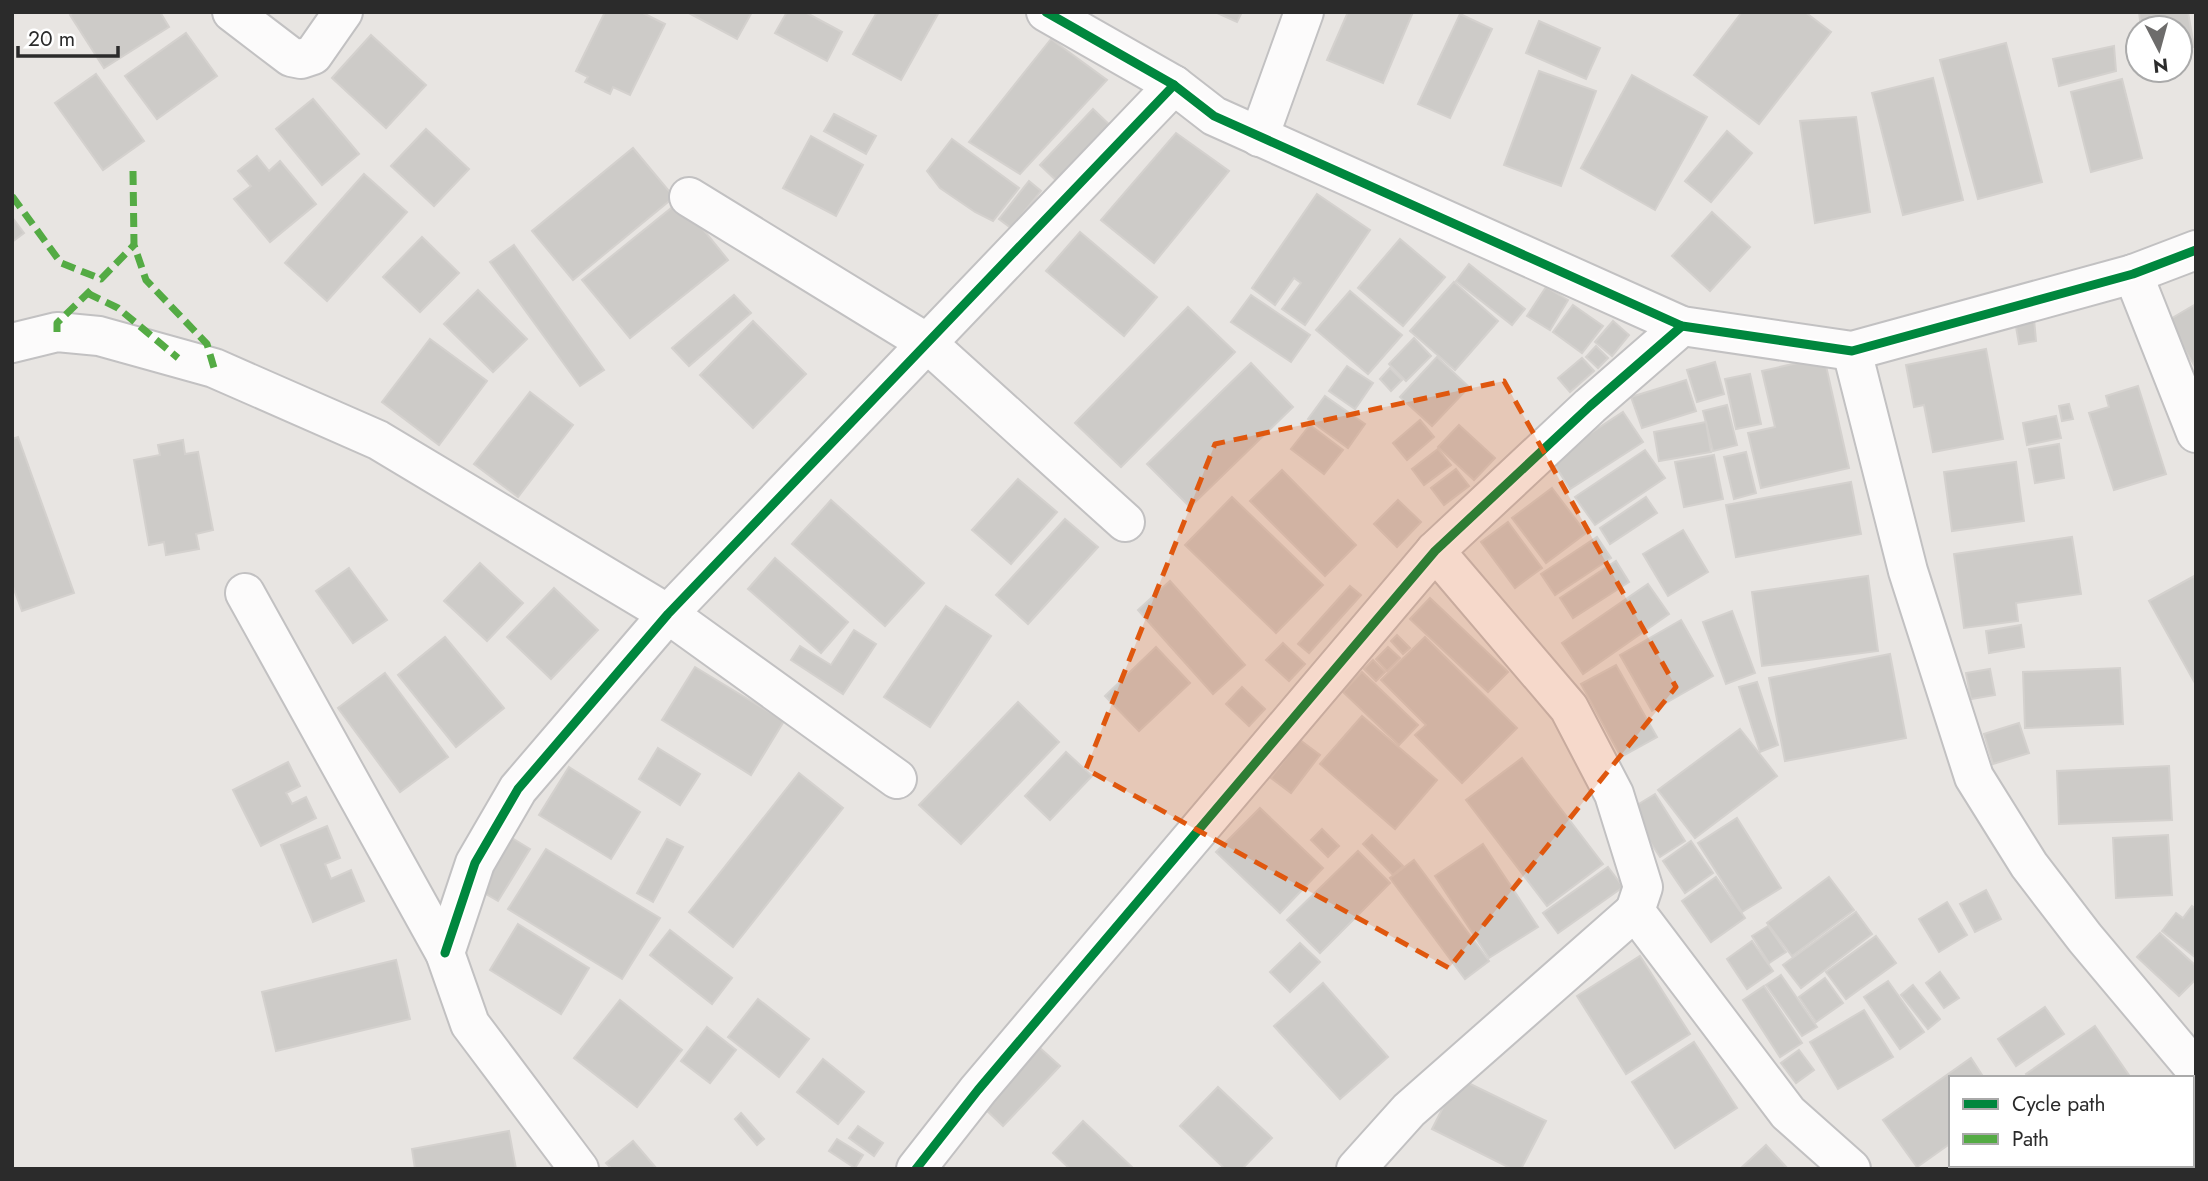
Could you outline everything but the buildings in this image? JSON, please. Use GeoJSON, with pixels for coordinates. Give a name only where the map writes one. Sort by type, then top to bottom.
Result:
{"type":"FeatureCollection","features":[{"type":"Feature","properties":{"kind":"street"},"geometry":{"type":"LineString","coordinates":[[232,12],[291,57],[301,59],[313,55],[343,12]]}},
{"type":"Feature","properties":{"kind":"street"},"geometry":{"type":"LineString","coordinates":[[1046,12],[1174,85],[1214,116],[1682,326],[1852,351],[2133,274],[2196,250]]}},
{"type":"Feature","properties":{"kind":"street"},"geometry":{"type":"LineString","coordinates":[[1259,137],[1304,12]]}},
{"type":"Feature","properties":{"kind":"street"},"geometry":{"type":"LineString","coordinates":[[445,953],[475,863],[518,789],[668,614],[1174,85]]}},
{"type":"Feature","properties":{"kind":"street"},"geometry":{"type":"LineString","coordinates":[[690,197],[927,343],[1125,522]]}},
{"type":"Feature","properties":{"kind":"street"},"geometry":{"type":"LineString","coordinates":[[2133,274],[2196,432]]}},
{"type":"Feature","properties":{"kind":"street"},"geometry":{"type":"LineString","coordinates":[[916,1169],[978,1090],[1435,551],[1590,406],[1682,326]]}},
{"type":"Feature","properties":{"kind":"street"},"geometry":{"type":"LineString","coordinates":[[12,343],[57,332],[99,336],[214,368],[378,440],[668,614],[897,779]]}},
{"type":"Feature","properties":{"kind":"street"},"geometry":{"type":"LineString","coordinates":[[1852,351],[1908,571],[1974,777],[2029,866],[2085,938],[2196,1070]]}},
{"type":"Feature","properties":{"kind":"street"},"geometry":{"type":"LineString","coordinates":[[1356,1169],[1409,1110],[1636,911],[1643,887],[1614,794],[1569,708],[1435,551]]}},
{"type":"Feature","properties":{"kind":"street"},"geometry":{"type":"LineString","coordinates":[[245,593],[445,953],[470,1024],[579,1169]]}},
{"type":"Feature","properties":{"kind":"street"},"geometry":{"type":"LineString","coordinates":[[1636,911],[1788,1113],[1851,1169]]}},
{"type":"Feature","properties":{"kind":"highlighted area"},"geometry":{"type":"Polygon","coordinates":[[[1504,381],[1676,687],[1449,968],[1086,769],[1215,444],[1504,381]]]}},
{"type":"Feature","properties":{"kind":"marked path"},"geometry":{"type":"LineString","coordinates":[[133,171],[134,245],[146,280],[207,344],[214,368]]}},
{"type":"Feature","properties":{"kind":"marked path"},"geometry":{"type":"LineString","coordinates":[[12,196],[61,263],[101,279],[134,245]]}},
{"type":"Feature","properties":{"kind":"marked path"},"geometry":{"type":"LineString","coordinates":[[57,332],[57,323],[91,290]]}},
{"type":"Feature","properties":{"kind":"marked path"},"geometry":{"type":"LineString","coordinates":[[87,293],[118,308],[178,358]]}},
{"type":"Feature","properties":{"kind":"cycle path"},"geometry":{"type":"LineString","coordinates":[[1046,12],[1174,85],[1214,116],[1682,326],[1852,351],[2133,274],[2196,250]]}},
{"type":"Feature","properties":{"kind":"cycle path"},"geometry":{"type":"LineString","coordinates":[[445,953],[475,863],[518,789],[668,614],[1174,85]]}},
{"type":"Feature","properties":{"kind":"cycle path"},"geometry":{"type":"LineString","coordinates":[[916,1169],[978,1090],[1435,551],[1590,406],[1682,326]]}}]}
